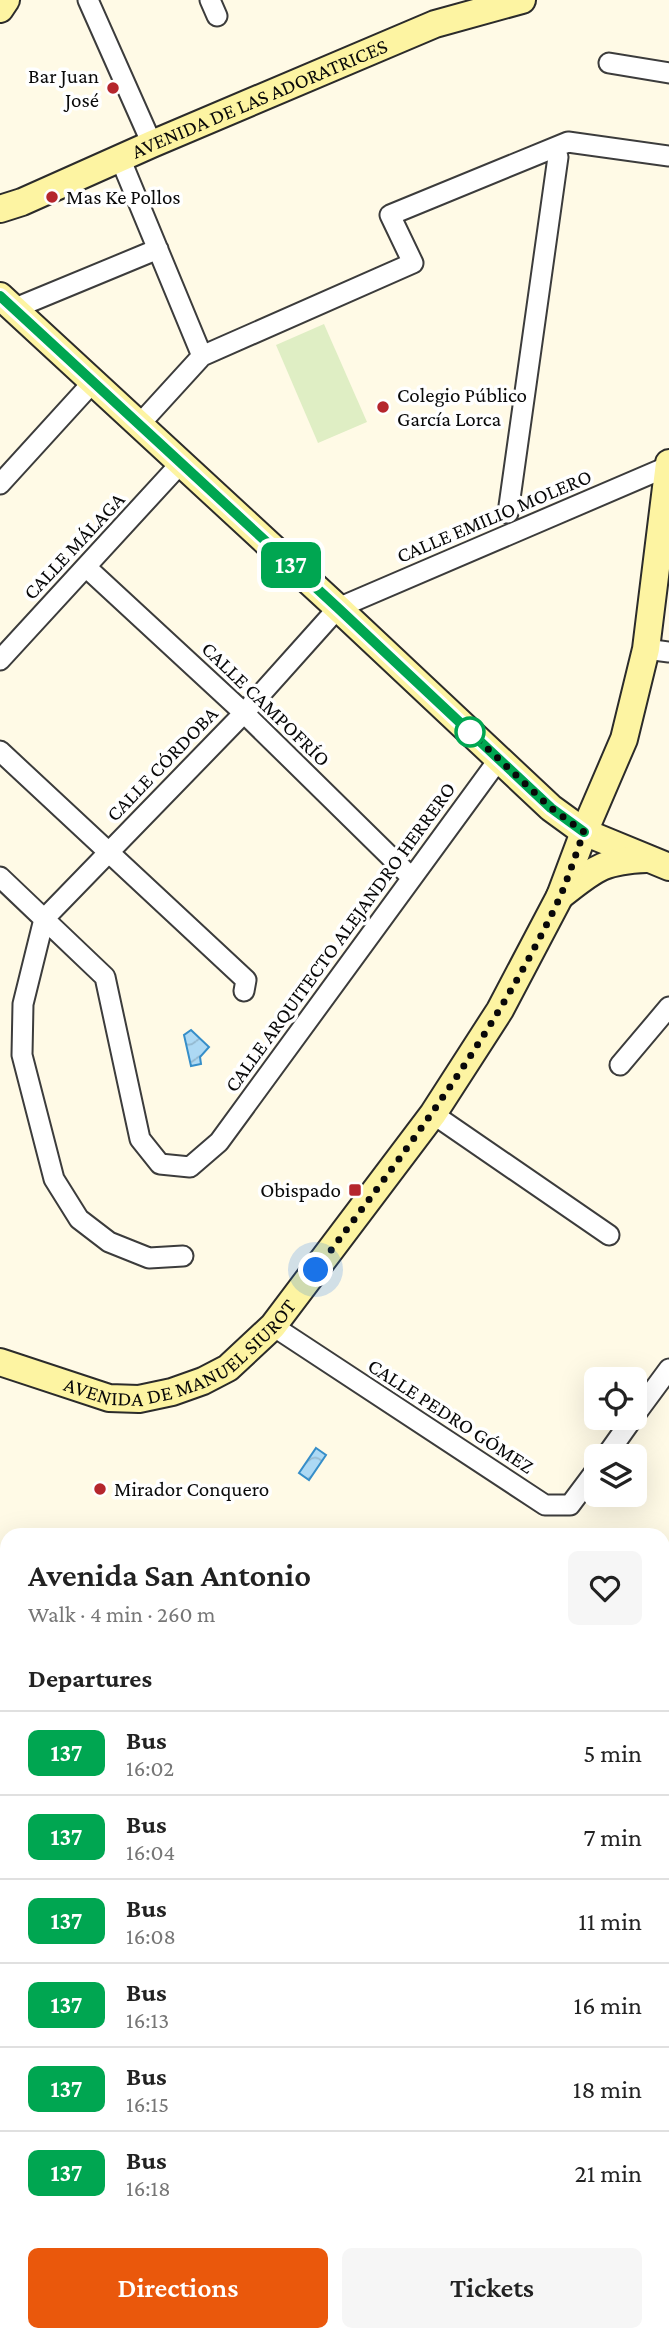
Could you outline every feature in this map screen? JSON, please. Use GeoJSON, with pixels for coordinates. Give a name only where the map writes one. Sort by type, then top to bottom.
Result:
{"type":"FeatureCollection","features":[{"type":"Feature","properties":{"kind":"main road"},"geometry":{"type":"LineString","coordinates":[[0,9],[6,0]]}},
{"type":"Feature","properties":{"kind":"main road","name":"AVENIDA DE LAS ADORATRICES"},"geometry":{"type":"LineString","coordinates":[[0,209],[22,202],[435,24],[511,1]]}},
{"type":"Feature","properties":{"kind":"main road"},"geometry":{"type":"LineString","coordinates":[[5,305],[181,463],[551,808],[584,832],[658,651],[669,465]]}},
{"type":"Feature","properties":{"kind":"main road","name":"AVENIDA DE MANUEL SIUROT"},"geometry":{"type":"LineString","coordinates":[[0,1362],[109,1398],[139,1399],[172,1392],[203,1381],[228,1368],[273,1326],[433,1114],[500,1010],[560,895],[584,832],[660,863]]}},
{"type":"Feature","properties":{"kind":"main road","name":"AVENIDA DE MANUEL SIUROT"},"geometry":{"type":"LineString","coordinates":[[560,895],[596,868],[618,860],[660,863]]}},
{"type":"Feature","properties":{"kind":"street"},"geometry":{"type":"LineString","coordinates":[[88,0],[152,144]]}},
{"type":"Feature","properties":{"kind":"street"},"geometry":{"type":"LineString","coordinates":[[609,64],[669,73]]}},
{"type":"Feature","properties":{"kind":"street"},"geometry":{"type":"LineString","coordinates":[[139,425],[202,356],[413,263],[390,215],[568,142],[669,156]]}},
{"type":"Feature","properties":{"kind":"street"},"geometry":{"type":"LineString","coordinates":[[120,158],[202,356]]}},
{"type":"Feature","properties":{"kind":"street"},"geometry":{"type":"LineString","coordinates":[[508,513],[558,158]]}},
{"type":"Feature","properties":{"kind":"street"},"geometry":{"type":"LineString","coordinates":[[5,305],[158,249]]}},
{"type":"Feature","properties":{"kind":"street"},"geometry":{"type":"LineString","coordinates":[[0,484],[93,382]]}},
{"type":"Feature","properties":{"kind":"street","name":"CALLE MÁLAGA"},"geometry":{"type":"LineString","coordinates":[[0,660],[181,463]]}},
{"type":"Feature","properties":{"kind":"street","name":"CALLE EMILIO MOLERO"},"geometry":{"type":"LineString","coordinates":[[338,608],[669,465]]}},
{"type":"Feature","properties":{"kind":"street","name":"CALLE CAMPOFRÍO"},"geometry":{"type":"LineString","coordinates":[[86,567],[244,713],[412,878]]}},
{"type":"Feature","properties":{"kind":"street","name":"CALLE CÓRDOBA"},"geometry":{"type":"LineString","coordinates":[[44,919],[244,713],[338,608]]}},
{"type":"Feature","properties":{"kind":"street"},"geometry":{"type":"LineString","coordinates":[[0,751],[246,980],[244,991]]}},
{"type":"Feature","properties":{"kind":"street","name":"CALLE ARQUITECTO ALEJANDRO HERRERO"},"geometry":{"type":"LineString","coordinates":[[0,877],[105,977],[140,1139],[160,1164],[190,1167],[219,1142],[499,759]]}},
{"type":"Feature","properties":{"kind":"street"},"geometry":{"type":"LineString","coordinates":[[44,919],[23,1004],[22,1055],[54,1179],[79,1219],[110,1242],[149,1258],[183,1256]]}},
{"type":"Feature","properties":{"kind":"street"},"geometry":{"type":"LineString","coordinates":[[620,1065],[669,1007]]}},
{"type":"Feature","properties":{"kind":"street"},"geometry":{"type":"LineString","coordinates":[[433,1114],[608,1235]]}},
{"type":"Feature","properties":{"kind":"street","name":"CALLE PEDRO GÓMEZ"},"geometry":{"type":"LineString","coordinates":[[273,1326],[545,1505],[570,1505],[584,1486]]}},
{"type":"Feature","properties":{"kind":"street"},"geometry":{"type":"LineString","coordinates":[[647,1399],[669,1369]]}},
{"type":"Feature","properties":{"kind":"green space"},"geometry":{"type":"Polygon","coordinates":[[[324,324],[367,422],[318,443],[276,345],[324,324]]]}},
{"type":"Feature","properties":{"kind":"water"},"geometry":{"type":"Polygon","coordinates":[[[191,1030],[209,1047],[200,1057],[201,1064],[191,1066],[184,1035],[191,1030]]]}},
{"type":"Feature","properties":{"kind":"water"},"geometry":{"type":"Polygon","coordinates":[[[316,1448],[326,1455],[309,1480],[299,1473],[316,1448]]]}},
{"type":"Feature","properties":{"kind":"bus line","name":"137"},"geometry":{"type":"LineString","coordinates":[[0,296],[551,808],[584,832]]}},
{"type":"Feature","properties":{"kind":"place","name":"Bar Juan José"},"geometry":{"type":"Point","coordinates":[113,88]}},
{"type":"Feature","properties":{"kind":"place","name":"Mas Ke Pollos"},"geometry":{"type":"Point","coordinates":[52,197]}},
{"type":"Feature","properties":{"kind":"place","name":"Colegio Público García Lorca"},"geometry":{"type":"Point","coordinates":[383,407]}},
{"type":"Feature","properties":{"kind":"place","name":"Obispado"},"geometry":{"type":"Point","coordinates":[355,1190]}},
{"type":"Feature","properties":{"kind":"place","name":"Mirador Conquero"},"geometry":{"type":"Point","coordinates":[100,1489]}},
{"type":"Feature","properties":{"kind":"route"},"geometry":{"type":"LineString","coordinates":[[316,1270],[433,1114],[500,1010],[560,895],[584,832],[551,808],[470,732]]}}]}
